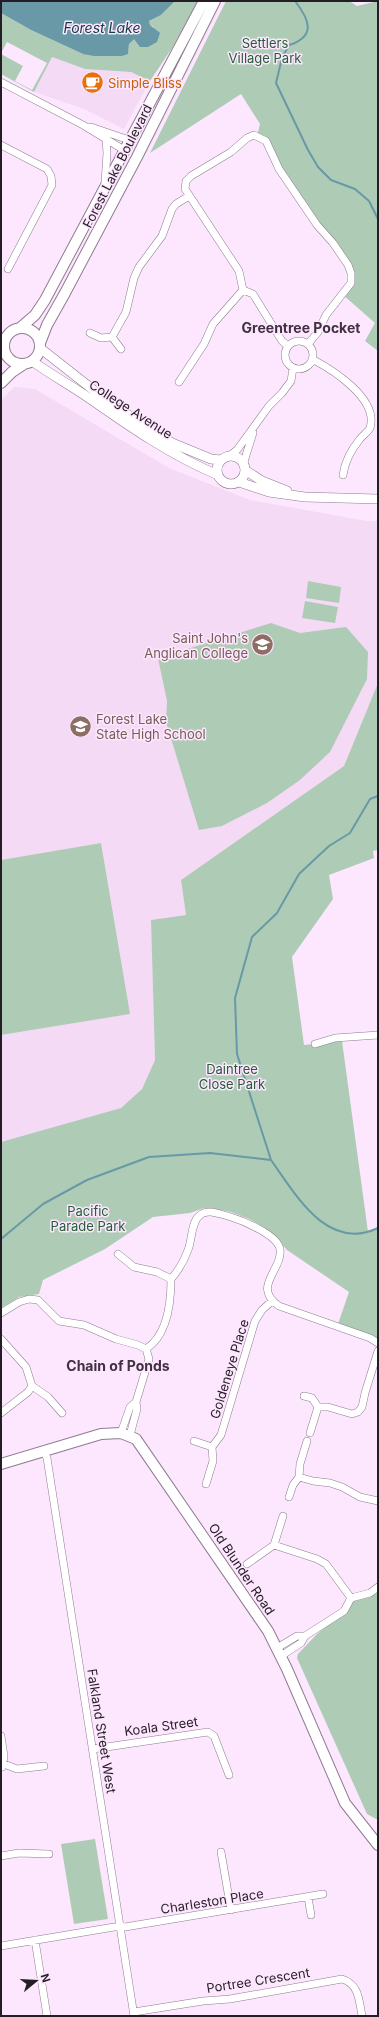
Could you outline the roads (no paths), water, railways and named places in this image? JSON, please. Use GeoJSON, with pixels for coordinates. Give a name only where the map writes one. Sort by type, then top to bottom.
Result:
{"type":"FeatureCollection","features":[{"type":"Feature","properties":{"kind":"main road","name":"Forest Lake Boulevard"},"geometry":{"type":"LineString","coordinates":[[40,345],[47,325],[65,293],[204,1]]}},
{"type":"Feature","properties":{"kind":"main road","name":"Forest Lake Boulevard"},"geometry":{"type":"LineString","coordinates":[[20,328],[35,316],[45,300],[105,186],[133,148],[215,1]]}},
{"type":"Feature","properties":{"kind":"main road"},"geometry":{"type":"LineString","coordinates":[[1,383],[12,372],[28,363],[36,358],[40,345],[38,338],[31,330],[20,328],[13,330],[6,336],[3,355],[10,359],[28,363]]}},
{"type":"Feature","properties":{"kind":"main road"},"geometry":{"type":"LineString","coordinates":[[1,1464],[101,1434],[126,1434]]}},
{"type":"Feature","properties":{"kind":"main road","name":"Old Blunder Road"},"geometry":{"type":"LineString","coordinates":[[126,1434],[140,1445],[246,1597],[279,1652],[345,1803],[378,1845]]}},
{"type":"Feature","properties":{"kind":"street"},"geometry":{"type":"LineString","coordinates":[[1,82],[83,125],[133,148]]}},
{"type":"Feature","properties":{"kind":"street"},"geometry":{"type":"LineString","coordinates":[[83,125],[106,140],[133,148]]}},
{"type":"Feature","properties":{"kind":"street"},"geometry":{"type":"LineString","coordinates":[[243,290],[238,271],[185,189],[186,181],[191,176],[231,152],[247,138],[254,135],[261,137],[266,141],[279,169],[318,225],[333,243],[348,265],[351,273],[351,283],[326,315],[318,332],[308,344]]}},
{"type":"Feature","properties":{"kind":"street"},"geometry":{"type":"LineString","coordinates":[[105,186],[106,140]]}},
{"type":"Feature","properties":{"kind":"street"},"geometry":{"type":"LineString","coordinates":[[1,145],[47,169],[51,176],[52,185],[8,269]]}},
{"type":"Feature","properties":{"kind":"street"},"geometry":{"type":"LineString","coordinates":[[112,337],[126,312],[134,278],[139,267],[162,236],[172,209],[176,204],[189,196]]}},
{"type":"Feature","properties":{"kind":"street"},"geometry":{"type":"LineString","coordinates":[[243,290],[253,294],[279,335],[288,346]]}},
{"type":"Feature","properties":{"kind":"street"},"geometry":{"type":"LineString","coordinates":[[179,382],[204,344],[213,324],[243,290]]}},
{"type":"Feature","properties":{"kind":"street"},"geometry":{"type":"LineString","coordinates":[[90,333],[101,338],[112,337]]}},
{"type":"Feature","properties":{"kind":"street"},"geometry":{"type":"LineString","coordinates":[[112,337],[121,349]]}},
{"type":"Feature","properties":{"kind":"street"},"geometry":{"type":"LineString","coordinates":[[300,341],[308,344],[312,352],[312,359],[307,367],[300,369],[294,368],[287,362],[285,357],[288,346],[300,341]]}},
{"type":"Feature","properties":{"kind":"street","name":"College Avenue"},"geometry":{"type":"LineString","coordinates":[[40,345],[110,403],[172,443],[211,459],[237,458],[244,467],[262,481],[305,497]]}},
{"type":"Feature","properties":{"kind":"street"},"geometry":{"type":"LineString","coordinates":[[312,359],[356,388],[376,407],[370,428],[359,440],[345,461],[343,475]]}},
{"type":"Feature","properties":{"kind":"street","name":"College Avenue"},"geometry":{"type":"LineString","coordinates":[[28,363],[175,453],[218,475],[223,482],[228,484],[239,482],[269,492],[305,497],[378,499]]}},
{"type":"Feature","properties":{"kind":"street"},"geometry":{"type":"LineString","coordinates":[[218,475],[217,467],[237,450],[269,406],[291,381],[294,368]]}},
{"type":"Feature","properties":{"kind":"street"},"geometry":{"type":"LineString","coordinates":[[239,482],[243,477],[244,467],[255,427]]}},
{"type":"Feature","properties":{"kind":"street"},"geometry":{"type":"LineString","coordinates":[[315,1044],[334,1038],[378,1035]]}},
{"type":"Feature","properties":{"kind":"street"},"geometry":{"type":"LineString","coordinates":[[146,1349],[160,1336],[171,1296],[171,1279],[179,1270],[189,1250],[196,1221],[199,1216],[205,1212],[212,1212],[241,1220],[254,1226],[277,1242],[280,1249],[280,1256],[267,1288],[272,1301],[279,1306],[370,1338],[378,1343]]}},
{"type":"Feature","properties":{"kind":"street"},"geometry":{"type":"LineString","coordinates":[[118,1254],[134,1267],[157,1272],[171,1279]]}},
{"type":"Feature","properties":{"kind":"street"},"geometry":{"type":"LineString","coordinates":[[1,1314],[19,1302],[29,1299],[38,1300],[59,1321],[84,1325],[116,1339],[138,1345],[146,1349],[149,1359],[136,1402],[137,1409],[126,1434]]}},
{"type":"Feature","properties":{"kind":"street","name":"Goldeneye Place"},"geometry":{"type":"LineString","coordinates":[[212,1447],[221,1436],[255,1321],[262,1310],[272,1301]]}},
{"type":"Feature","properties":{"kind":"street"},"geometry":{"type":"LineString","coordinates":[[1,1340],[26,1367],[32,1386],[28,1392],[1,1414]]}},
{"type":"Feature","properties":{"kind":"street"},"geometry":{"type":"LineString","coordinates":[[318,1407],[328,1407],[352,1414],[358,1412],[362,1407],[378,1351]]}},
{"type":"Feature","properties":{"kind":"street"},"geometry":{"type":"LineString","coordinates":[[32,1386],[48,1397],[62,1413]]}},
{"type":"Feature","properties":{"kind":"street"},"geometry":{"type":"LineString","coordinates":[[304,1396],[312,1398],[318,1407]]}},
{"type":"Feature","properties":{"kind":"street"},"geometry":{"type":"LineString","coordinates":[[310,1433],[318,1407]]}},
{"type":"Feature","properties":{"kind":"street"},"geometry":{"type":"LineString","coordinates":[[194,1441],[212,1447],[213,1461],[206,1484]]}},
{"type":"Feature","properties":{"kind":"street"},"geometry":{"type":"LineString","coordinates":[[289,1497],[293,1485],[299,1477],[300,1464],[307,1442]]}},
{"type":"Feature","properties":{"kind":"street","name":"Falkland Street West"},"geometry":{"type":"LineString","coordinates":[[44,1451],[47,1458],[134,2014]]}},
{"type":"Feature","properties":{"kind":"street"},"geometry":{"type":"LineString","coordinates":[[299,1477],[313,1481],[330,1482],[360,1497],[378,1501]]}},
{"type":"Feature","properties":{"kind":"street"},"geometry":{"type":"LineString","coordinates":[[247,1564],[274,1545],[283,1516]]}},
{"type":"Feature","properties":{"kind":"street"},"geometry":{"type":"LineString","coordinates":[[274,1545],[317,1559],[326,1564],[351,1598]]}},
{"type":"Feature","properties":{"kind":"street"},"geometry":{"type":"LineString","coordinates":[[279,1652],[300,1643],[305,1636],[344,1610],[351,1598],[370,1592],[378,1587]]}},
{"type":"Feature","properties":{"kind":"street","name":"Koala Street"},"geometry":{"type":"LineString","coordinates":[[92,1749],[208,1732],[214,1736],[229,1775]]}},
{"type":"Feature","properties":{"kind":"street"},"geometry":{"type":"LineString","coordinates":[[1,1736],[2,1766],[17,1770],[44,1766]]}},
{"type":"Feature","properties":{"kind":"street"},"geometry":{"type":"LineString","coordinates":[[221,1852],[231,1910]]}},
{"type":"Feature","properties":{"kind":"street"},"geometry":{"type":"LineString","coordinates":[[1,1856],[19,1853],[49,1854]]}},
{"type":"Feature","properties":{"kind":"street","name":"Charleston Place"},"geometry":{"type":"LineString","coordinates":[[1,1946],[323,1894]]}},
{"type":"Feature","properties":{"kind":"street"},"geometry":{"type":"LineString","coordinates":[[308,1897],[311,1915]]}},
{"type":"Feature","properties":{"kind":"street"},"geometry":{"type":"LineString","coordinates":[[35,1940],[47,2016]]}},
{"type":"Feature","properties":{"kind":"street","name":"Portree Crescent"},"geometry":{"type":"LineString","coordinates":[[134,2014],[203,2001],[230,1999],[342,1979],[350,1982],[357,1990],[362,2016]]}},
{"type":"Feature","properties":{"kind":"water","name":"Forest Lake"},"geometry":{"type":"Polygon","coordinates":[[[1,1],[175,1],[161,15],[149,21],[150,25],[160,33],[157,42],[148,47],[140,47],[134,39],[129,44],[128,54],[122,56],[94,56],[83,54],[31,30],[1,13],[1,1]]]}},
{"type":"Feature","properties":{"kind":"waterway"},"geometry":{"type":"LineString","coordinates":[[295,1],[307,20],[307,32],[304,37],[289,45],[282,58],[276,83],[308,150],[318,167],[331,180],[355,189],[369,201],[378,219]]}},
{"type":"Feature","properties":{"kind":"waterway"},"geometry":{"type":"LineString","coordinates":[[271,1160],[237,1054],[235,998],[252,937],[277,913],[299,874],[329,846],[350,833],[370,799],[378,796]]}},
{"type":"Feature","properties":{"kind":"waterway"},"geometry":{"type":"LineString","coordinates":[[1,1239],[43,1204],[87,1180],[149,1157],[210,1153],[271,1160],[302,1203],[328,1226],[343,1232],[360,1233],[378,1228]]}},
{"type":"Feature","properties":{"kind":"place","name":"Simple Bliss"},"geometry":{"type":"Point","coordinates":[92,83]}},
{"type":"Feature","properties":{"kind":"place","name":"Saint John's Anglican College"},"geometry":{"type":"Point","coordinates":[263,645]}},
{"type":"Feature","properties":{"kind":"place","name":"Forest Lake State High School"},"geometry":{"type":"Point","coordinates":[80,726]}},
{"type":"Feature","properties":{"kind":"district","name":"Greentree Pocket"},"geometry":{"type":"Point","coordinates":[301,328]}},
{"type":"Feature","properties":{"kind":"district","name":"Chain of Ponds"},"geometry":{"type":"Point","coordinates":[118,1366]}},
{"type":"Feature","properties":{"kind":"park label","name":"Settlers Village Park"},"geometry":{"type":"Point","coordinates":[265,50]}},
{"type":"Feature","properties":{"kind":"park label","name":"Daintree Close Park"},"geometry":{"type":"Point","coordinates":[232,1076]}},
{"type":"Feature","properties":{"kind":"park label","name":"Pacific Parade Park"},"geometry":{"type":"Point","coordinates":[88,1218]}}]}
